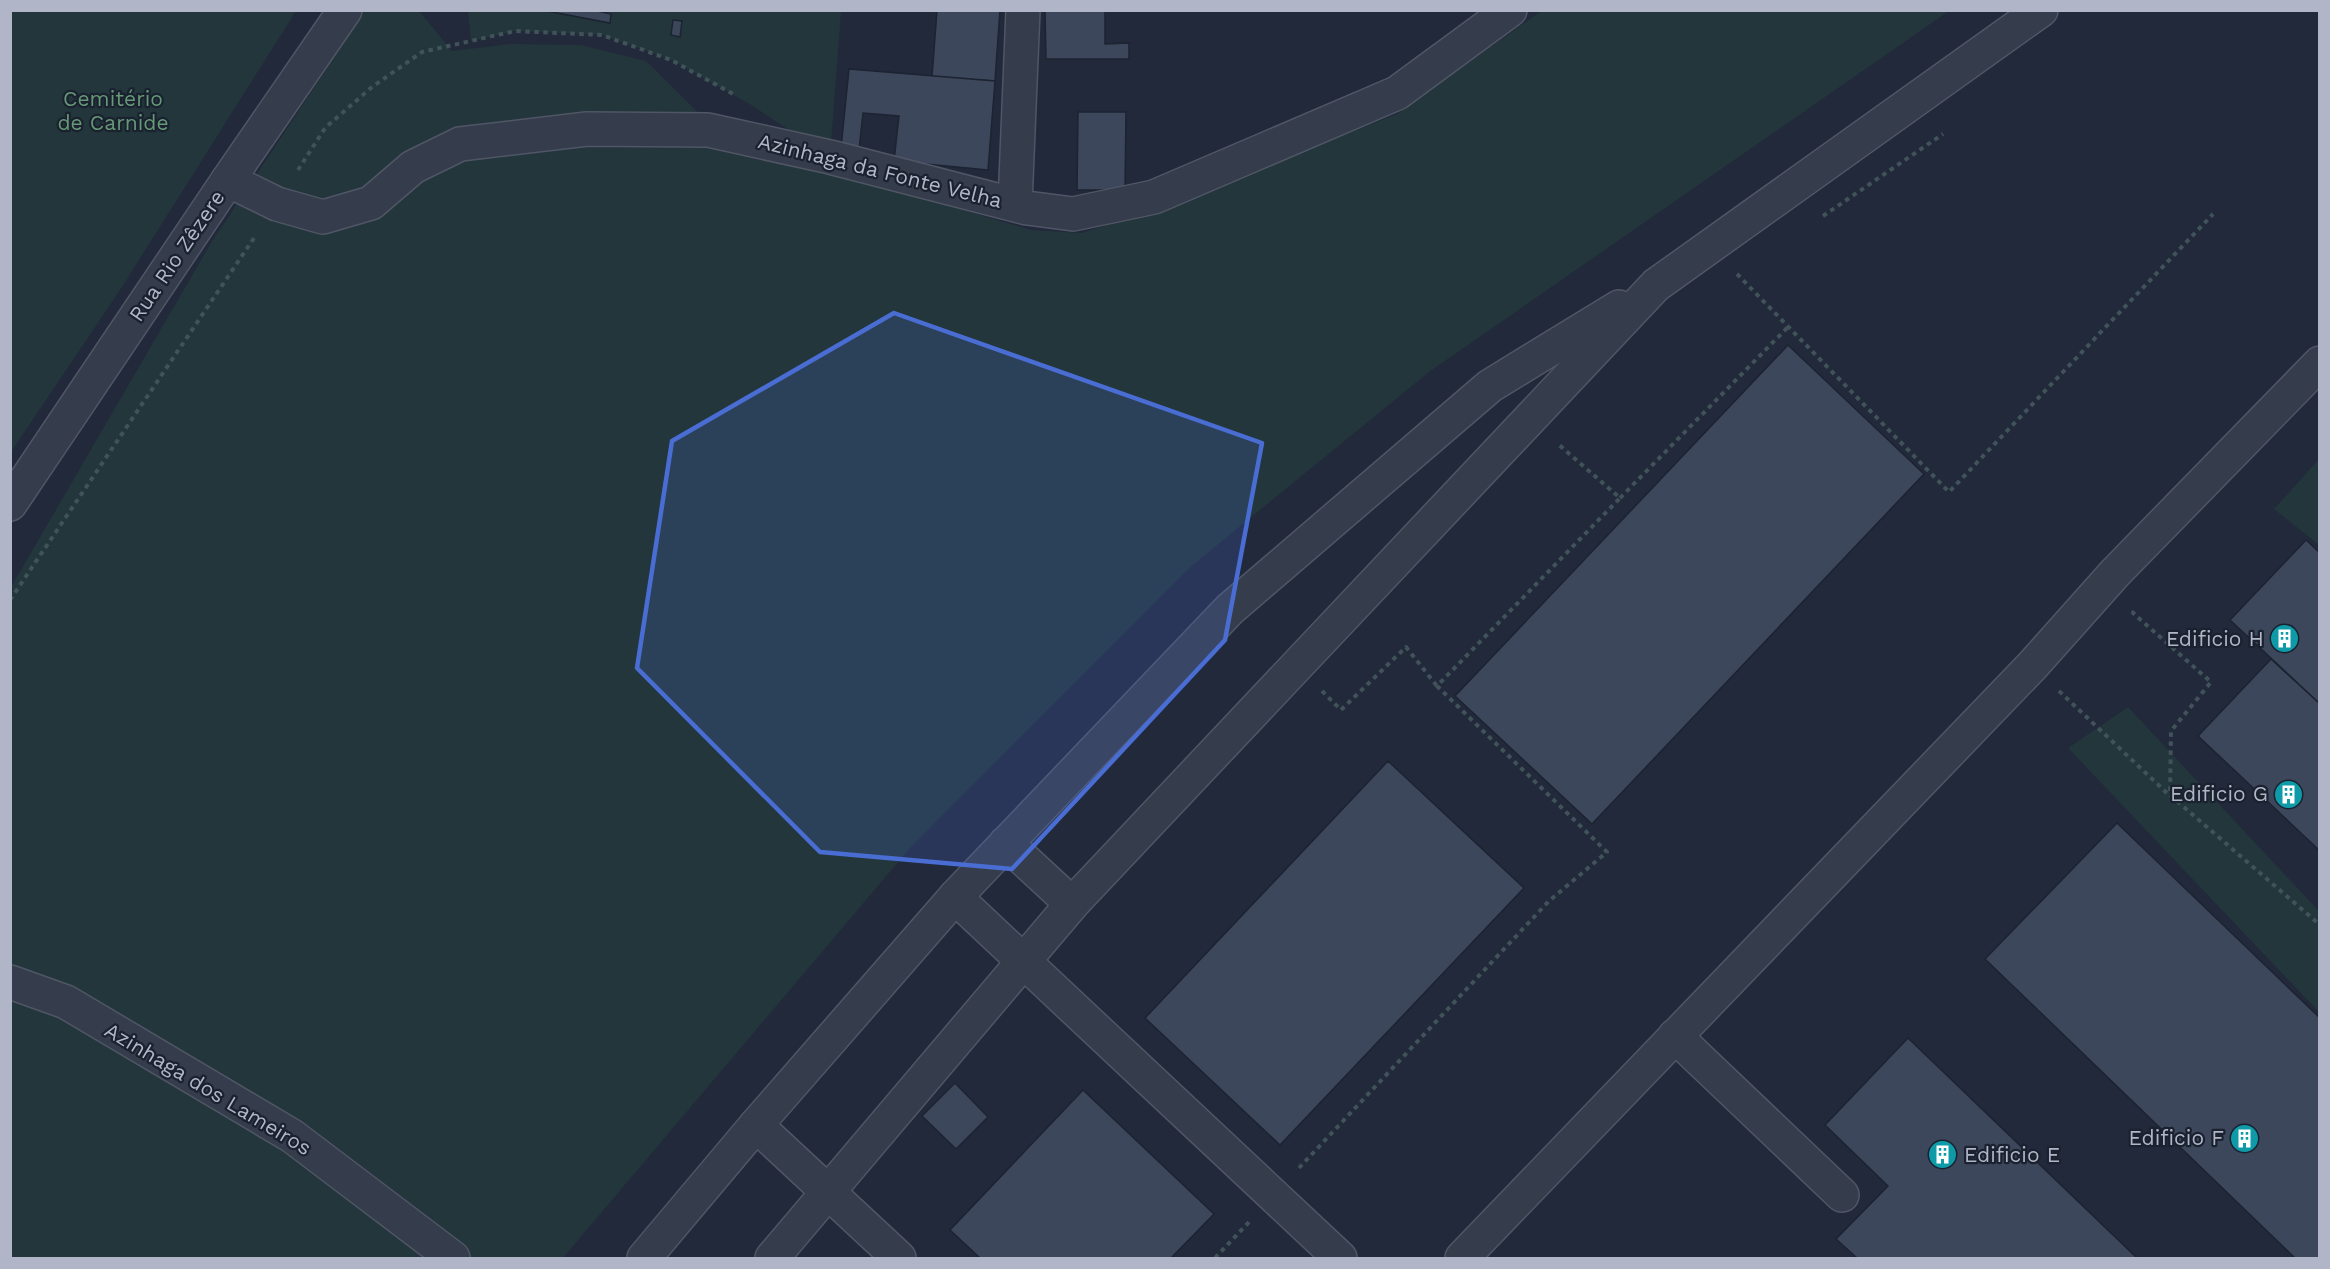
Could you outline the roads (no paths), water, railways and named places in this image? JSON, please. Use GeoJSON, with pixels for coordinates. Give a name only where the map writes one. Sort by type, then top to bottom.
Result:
{"type":"FeatureCollection","features":[{"type":"Feature","properties":{"kind":"street","name":"Rua Rio Zêzere"},"geometry":{"type":"LineString","coordinates":[[10,504],[345,10]]}},
{"type":"Feature","properties":{"kind":"street"},"geometry":{"type":"LineString","coordinates":[[1015,204],[1023,10]]}},
{"type":"Feature","properties":{"kind":"street","name":"Azinhaga da Fonte Velha"},"geometry":{"type":"LineString","coordinates":[[228,180],[277,204],[323,216],[371,203],[413,167],[460,144],[598,129],[708,130],[830,157],[1015,204],[1073,214],[1154,197],[1396,93],[1510,10]]}},
{"type":"Feature","properties":{"kind":"street"},"geometry":{"type":"LineString","coordinates":[[644,1258],[756,1125],[955,897],[1230,609],[1490,386],[1656,285],[2041,10]]}},
{"type":"Feature","properties":{"kind":"street"},"geometry":{"type":"LineString","coordinates":[[772,1258],[1071,904],[1656,285]]}},
{"type":"Feature","properties":{"kind":"street"},"geometry":{"type":"LineString","coordinates":[[1462,1258],[2032,666],[2115,573],[2319,363]]}},
{"type":"Feature","properties":{"kind":"street"},"geometry":{"type":"LineString","coordinates":[[1006,843],[1071,904]]}},
{"type":"Feature","properties":{"kind":"street"},"geometry":{"type":"LineString","coordinates":[[955,897],[1340,1258]]}},
{"type":"Feature","properties":{"kind":"street","name":"Azinhaga dos Lameiros"},"geometry":{"type":"LineString","coordinates":[[10,982],[66,1002],[292,1136],[453,1258]]}},
{"type":"Feature","properties":{"kind":"street"},"geometry":{"type":"LineString","coordinates":[[1676,1036],[1842,1195]]}},
{"type":"Feature","properties":{"kind":"street"},"geometry":{"type":"LineString","coordinates":[[756,1125],[899,1258]]}},
{"type":"Feature","properties":{"kind":"place","name":"Edificio H"},"geometry":{"type":"Point","coordinates":[2285,639]}},
{"type":"Feature","properties":{"kind":"place","name":"Edificio G"},"geometry":{"type":"Point","coordinates":[2289,794]}},
{"type":"Feature","properties":{"kind":"place","name":"Edificio F"},"geometry":{"type":"Point","coordinates":[2245,1138]}},
{"type":"Feature","properties":{"kind":"place","name":"Edificio E"},"geometry":{"type":"Point","coordinates":[1943,1155]}},
{"type":"Feature","properties":{"kind":"park label","name":"Cemitério de Carnide"},"geometry":{"type":"Point","coordinates":[113,111]}}]}
